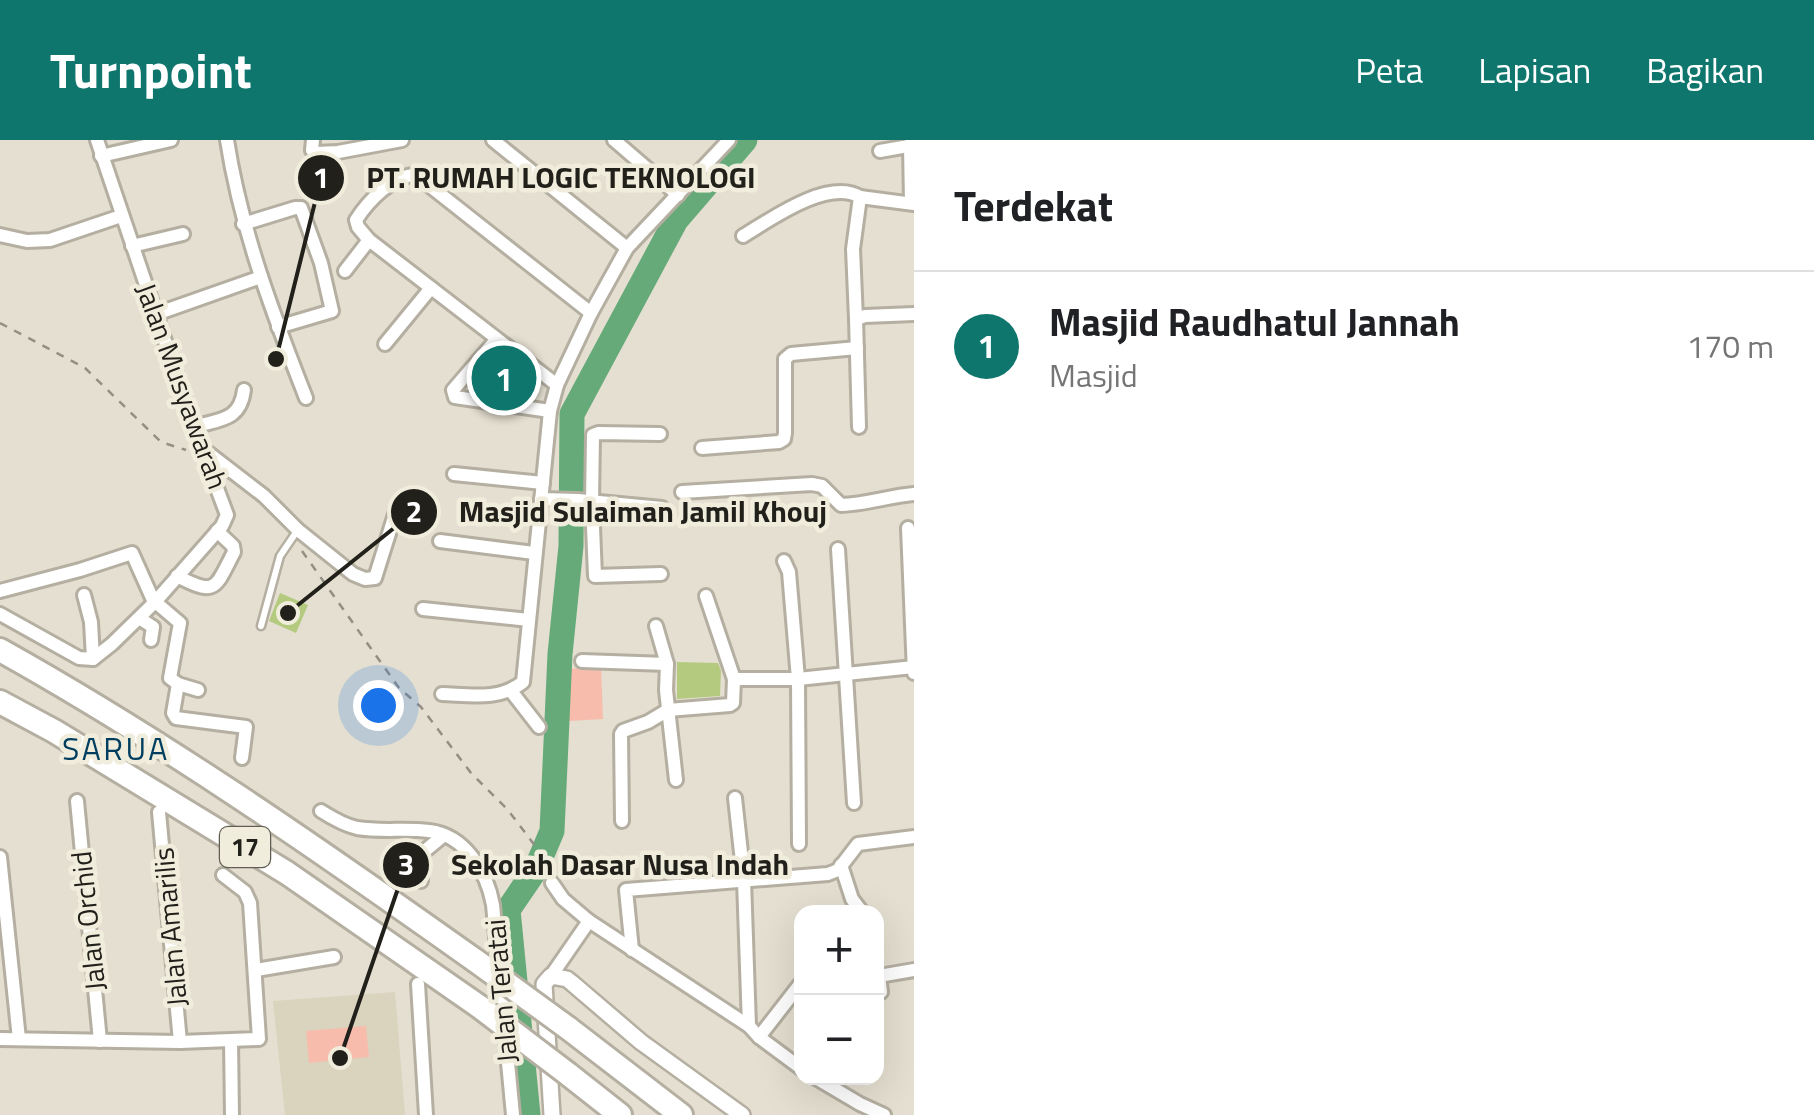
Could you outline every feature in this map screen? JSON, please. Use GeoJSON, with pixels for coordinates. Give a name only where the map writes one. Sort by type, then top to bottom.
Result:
{"type":"FeatureCollection","features":[{"type":"Feature","properties":{"kind":"highway","name":"17"},"geometry":{"type":"LineString","coordinates":[[0,650],[65,686],[303,839],[568,1028],[681,1115]]}},
{"type":"Feature","properties":{"kind":"highway","name":"17"},"geometry":{"type":"LineString","coordinates":[[0,702],[287,873],[480,1007],[620,1115]]}},
{"type":"Feature","properties":{"kind":"street","name":"Jalan Musyawarah"},"geometry":{"type":"LineString","coordinates":[[92,659],[155,602],[217,532],[227,515],[96,140]]}},
{"type":"Feature","properties":{"kind":"street"},"geometry":{"type":"LineString","coordinates":[[101,156],[171,140]]}},
{"type":"Feature","properties":{"kind":"street"},"geometry":{"type":"LineString","coordinates":[[227,140],[243,224],[306,398]]}},
{"type":"Feature","properties":{"kind":"street"},"geometry":{"type":"LineString","coordinates":[[312,140],[316,154],[402,140]]}},
{"type":"Feature","properties":{"kind":"street"},"geometry":{"type":"LineString","coordinates":[[493,140],[627,248]]}},
{"type":"Feature","properties":{"kind":"street"},"geometry":{"type":"LineString","coordinates":[[614,140],[678,194]]}},
{"type":"Feature","properties":{"kind":"street"},"geometry":{"type":"LineString","coordinates":[[442,694],[492,696],[511,692],[523,682],[550,411],[557,385],[590,313],[627,248],[728,140]]}},
{"type":"Feature","properties":{"kind":"street"},"geometry":{"type":"LineString","coordinates":[[743,236],[789,208],[833,192],[912,204],[912,145],[880,151]]}},
{"type":"Feature","properties":{"kind":"street"},"geometry":{"type":"LineString","coordinates":[[557,385],[369,240],[356,224],[358,215],[385,188],[404,176],[416,175],[590,313]]}},
{"type":"Feature","properties":{"kind":"street"},"geometry":{"type":"LineString","coordinates":[[859,427],[853,249],[860,197]]}},
{"type":"Feature","properties":{"kind":"street"},"geometry":{"type":"LineString","coordinates":[[243,224],[300,207],[303,210],[332,311],[278,327]]}},
{"type":"Feature","properties":{"kind":"street"},"geometry":{"type":"LineString","coordinates":[[0,234],[27,241],[50,240],[121,216]]}},
{"type":"Feature","properties":{"kind":"street"},"geometry":{"type":"LineString","coordinates":[[132,246],[183,234]]}},
{"type":"Feature","properties":{"kind":"street"},"geometry":{"type":"LineString","coordinates":[[345,272],[369,240]]}},
{"type":"Feature","properties":{"kind":"street"},"geometry":{"type":"LineString","coordinates":[[156,314],[261,276]]}},
{"type":"Feature","properties":{"kind":"street"},"geometry":{"type":"LineString","coordinates":[[385,344],[431,288]]}},
{"type":"Feature","properties":{"kind":"street"},"geometry":{"type":"LineString","coordinates":[[856,319],[914,314]]}},
{"type":"Feature","properties":{"kind":"street"},"geometry":{"type":"LineString","coordinates":[[496,340],[453,390],[455,397],[550,411]]}},
{"type":"Feature","properties":{"kind":"street"},"geometry":{"type":"LineString","coordinates":[[702,448],[779,442],[785,433],[788,355],[857,348]]}},
{"type":"Feature","properties":{"kind":"street"},"geometry":{"type":"LineString","coordinates":[[194,427],[232,416],[239,410],[244,390]]}},
{"type":"Feature","properties":{"kind":"street"},"geometry":{"type":"LineString","coordinates":[[660,434],[593,436],[585,501],[595,576],[661,574]]}},
{"type":"Feature","properties":{"kind":"street"},"geometry":{"type":"LineString","coordinates":[[203,449],[264,496],[295,534],[353,574],[370,580],[376,576],[396,508]]}},
{"type":"Feature","properties":{"kind":"street"},"geometry":{"type":"LineString","coordinates":[[454,474],[543,482]]}},
{"type":"Feature","properties":{"kind":"street"},"geometry":{"type":"LineString","coordinates":[[682,492],[812,484],[822,486],[841,505],[914,502]]}},
{"type":"Feature","properties":{"kind":"street"},"geometry":{"type":"LineString","coordinates":[[883,501],[891,496],[914,494]]}},
{"type":"Feature","properties":{"kind":"street"},"geometry":{"type":"LineString","coordinates":[[540,499],[662,508]]}},
{"type":"Feature","properties":{"kind":"street"},"geometry":{"type":"LineString","coordinates":[[734,679],[914,669],[908,528]]}},
{"type":"Feature","properties":{"kind":"street"},"geometry":{"type":"LineString","coordinates":[[177,576],[197,586],[216,585],[234,552],[233,546],[217,532]]}},
{"type":"Feature","properties":{"kind":"street"},"geometry":{"type":"LineString","coordinates":[[440,541],[534,553]]}},
{"type":"Feature","properties":{"kind":"street"},"geometry":{"type":"LineString","coordinates":[[838,549],[854,803]]}},
{"type":"Feature","properties":{"kind":"street"},"geometry":{"type":"LineString","coordinates":[[0,591],[132,553],[155,602],[180,623],[170,678],[198,690]]}},
{"type":"Feature","properties":{"kind":"street"},"geometry":{"type":"LineString","coordinates":[[784,561],[798,678],[799,844]]}},
{"type":"Feature","properties":{"kind":"street"},"geometry":{"type":"LineString","coordinates":[[0,614],[79,658],[92,659],[91,622],[84,595]]}},
{"type":"Feature","properties":{"kind":"street"},"geometry":{"type":"LineString","coordinates":[[622,821],[620,734],[668,710],[733,703],[734,679],[706,596]]}},
{"type":"Feature","properties":{"kind":"street"},"geometry":{"type":"LineString","coordinates":[[423,610],[528,620]]}},
{"type":"Feature","properties":{"kind":"street"},"geometry":{"type":"LineString","coordinates":[[139,618],[153,627],[151,640]]}},
{"type":"Feature","properties":{"kind":"street"},"geometry":{"type":"LineString","coordinates":[[656,626],[667,664],[676,780]]}},
{"type":"Feature","properties":{"kind":"street"},"geometry":{"type":"LineString","coordinates":[[582,662],[667,664]]}},
{"type":"Feature","properties":{"kind":"street"},"geometry":{"type":"LineString","coordinates":[[178,684],[173,712],[176,718],[246,727],[242,758]]}},
{"type":"Feature","properties":{"kind":"street"},"geometry":{"type":"LineString","coordinates":[[511,692],[539,727]]}},
{"type":"Feature","properties":{"kind":"street"},"geometry":{"type":"LineString","coordinates":[[735,798],[754,1031]]}},
{"type":"Feature","properties":{"kind":"street","name":"Jalan Orchid"},"geometry":{"type":"LineString","coordinates":[[77,801],[100,1041]]}},
{"type":"Feature","properties":{"kind":"street"},"geometry":{"type":"LineString","coordinates":[[320,811],[362,829],[428,830],[444,834]]}},
{"type":"Feature","properties":{"kind":"street","name":"Jalan Amarilis"},"geometry":{"type":"LineString","coordinates":[[159,812],[180,1042]]}},
{"type":"Feature","properties":{"kind":"street"},"geometry":{"type":"LineString","coordinates":[[421,881],[421,854],[444,834]]}},
{"type":"Feature","properties":{"kind":"street","name":"Jalan Teratai"},"geometry":{"type":"LineString","coordinates":[[444,834],[472,856],[491,894],[513,1115]]}},
{"type":"Feature","properties":{"kind":"street"},"geometry":{"type":"LineString","coordinates":[[632,950],[626,890],[828,874],[838,870],[858,844],[914,837]]}},
{"type":"Feature","properties":{"kind":"street"},"geometry":{"type":"LineString","coordinates":[[0,856],[6,986],[18,1039]]}},
{"type":"Feature","properties":{"kind":"street"},"geometry":{"type":"LineString","coordinates":[[841,865],[856,905]]}},
{"type":"Feature","properties":{"kind":"street"},"geometry":{"type":"LineString","coordinates":[[0,1039],[259,1039],[248,897],[223,876]]}},
{"type":"Feature","properties":{"kind":"street"},"geometry":{"type":"LineString","coordinates":[[552,883],[562,898],[589,920],[754,1031],[794,1063]]}},
{"type":"Feature","properties":{"kind":"street"},"geometry":{"type":"LineString","coordinates":[[552,1115],[544,984],[589,920]]}},
{"type":"Feature","properties":{"kind":"street"},"geometry":{"type":"LineString","coordinates":[[256,970],[334,956]]}},
{"type":"Feature","properties":{"kind":"street"},"geometry":{"type":"LineString","coordinates":[[884,968],[914,970]]}},
{"type":"Feature","properties":{"kind":"street"},"geometry":{"type":"LineString","coordinates":[[551,976],[567,979],[642,1042],[742,1115]]}},
{"type":"Feature","properties":{"kind":"street"},"geometry":{"type":"LineString","coordinates":[[418,984],[426,1115]]}},
{"type":"Feature","properties":{"kind":"street"},"geometry":{"type":"LineString","coordinates":[[754,1031],[794,989]]}},
{"type":"Feature","properties":{"kind":"street"},"geometry":{"type":"LineString","coordinates":[[230,1042],[232,1115]]}},
{"type":"Feature","properties":{"kind":"street"},"geometry":{"type":"LineString","coordinates":[[828,1085],[884,1115]]}},
{"type":"Feature","properties":{"kind":"lane"},"geometry":{"type":"LineString","coordinates":[[261,626],[280,556],[295,534]]}},
{"type":"Feature","properties":{"kind":"path"},"geometry":{"type":"LineString","coordinates":[[0,323],[85,368],[160,442],[184,450],[203,449]]}},
{"type":"Feature","properties":{"kind":"path"},"geometry":{"type":"LineString","coordinates":[[295,534],[399,688],[420,707],[536,847],[548,855],[552,883]]}},
{"type":"Feature","properties":{"kind":"shaded area"},"geometry":{"type":"Polygon","coordinates":[[[601,667],[603,719],[569,721],[566,669],[601,667]]]}},
{"type":"Feature","properties":{"kind":"shaded area"},"geometry":{"type":"Polygon","coordinates":[[[395,992],[405,1115],[285,1115],[273,1001],[395,992]]]}},
{"type":"Feature","properties":{"kind":"shaded area"},"geometry":{"type":"Polygon","coordinates":[[[366,1026],[369,1057],[309,1063],[306,1031],[366,1026]]]}},
{"type":"Feature","properties":{"kind":"building"},"geometry":{"type":"Polygon","coordinates":[[[494,357],[527,375],[516,396],[480,380],[494,357]]]}},
{"type":"Feature","properties":{"kind":"building"},"geometry":{"type":"Polygon","coordinates":[[[280,593],[308,605],[296,633],[269,621],[280,593]]]}},
{"type":"Feature","properties":{"kind":"building"},"geometry":{"type":"Polygon","coordinates":[[[677,662],[718,663],[720,696],[677,699],[677,662]]]}},
{"type":"Feature","properties":{"kind":"waterway"},"geometry":{"type":"LineString","coordinates":[[528,1115],[508,910],[536,869],[552,831],[560,654],[571,546],[572,414],[676,220],[745,140]]}},
{"type":"Feature","properties":{"kind":"place","name":"PT. RUMAH LOGIC TEKNOLOGI"},"geometry":{"type":"Point","coordinates":[276,359]}},
{"type":"Feature","properties":{"kind":"place","name":"Masjid Raudhatul Jannah"},"geometry":{"type":"Point","coordinates":[504,378]}},
{"type":"Feature","properties":{"kind":"place","name":"Masjid Sulaiman Jamil Khouj"},"geometry":{"type":"Point","coordinates":[288,613]}},
{"type":"Feature","properties":{"kind":"place","name":"Sekolah Dasar Nusa Indah"},"geometry":{"type":"Point","coordinates":[340,1058]}},
{"type":"Feature","properties":{"kind":"district","name":"SARUA"},"geometry":{"type":"Point","coordinates":[116,749]}}]}
